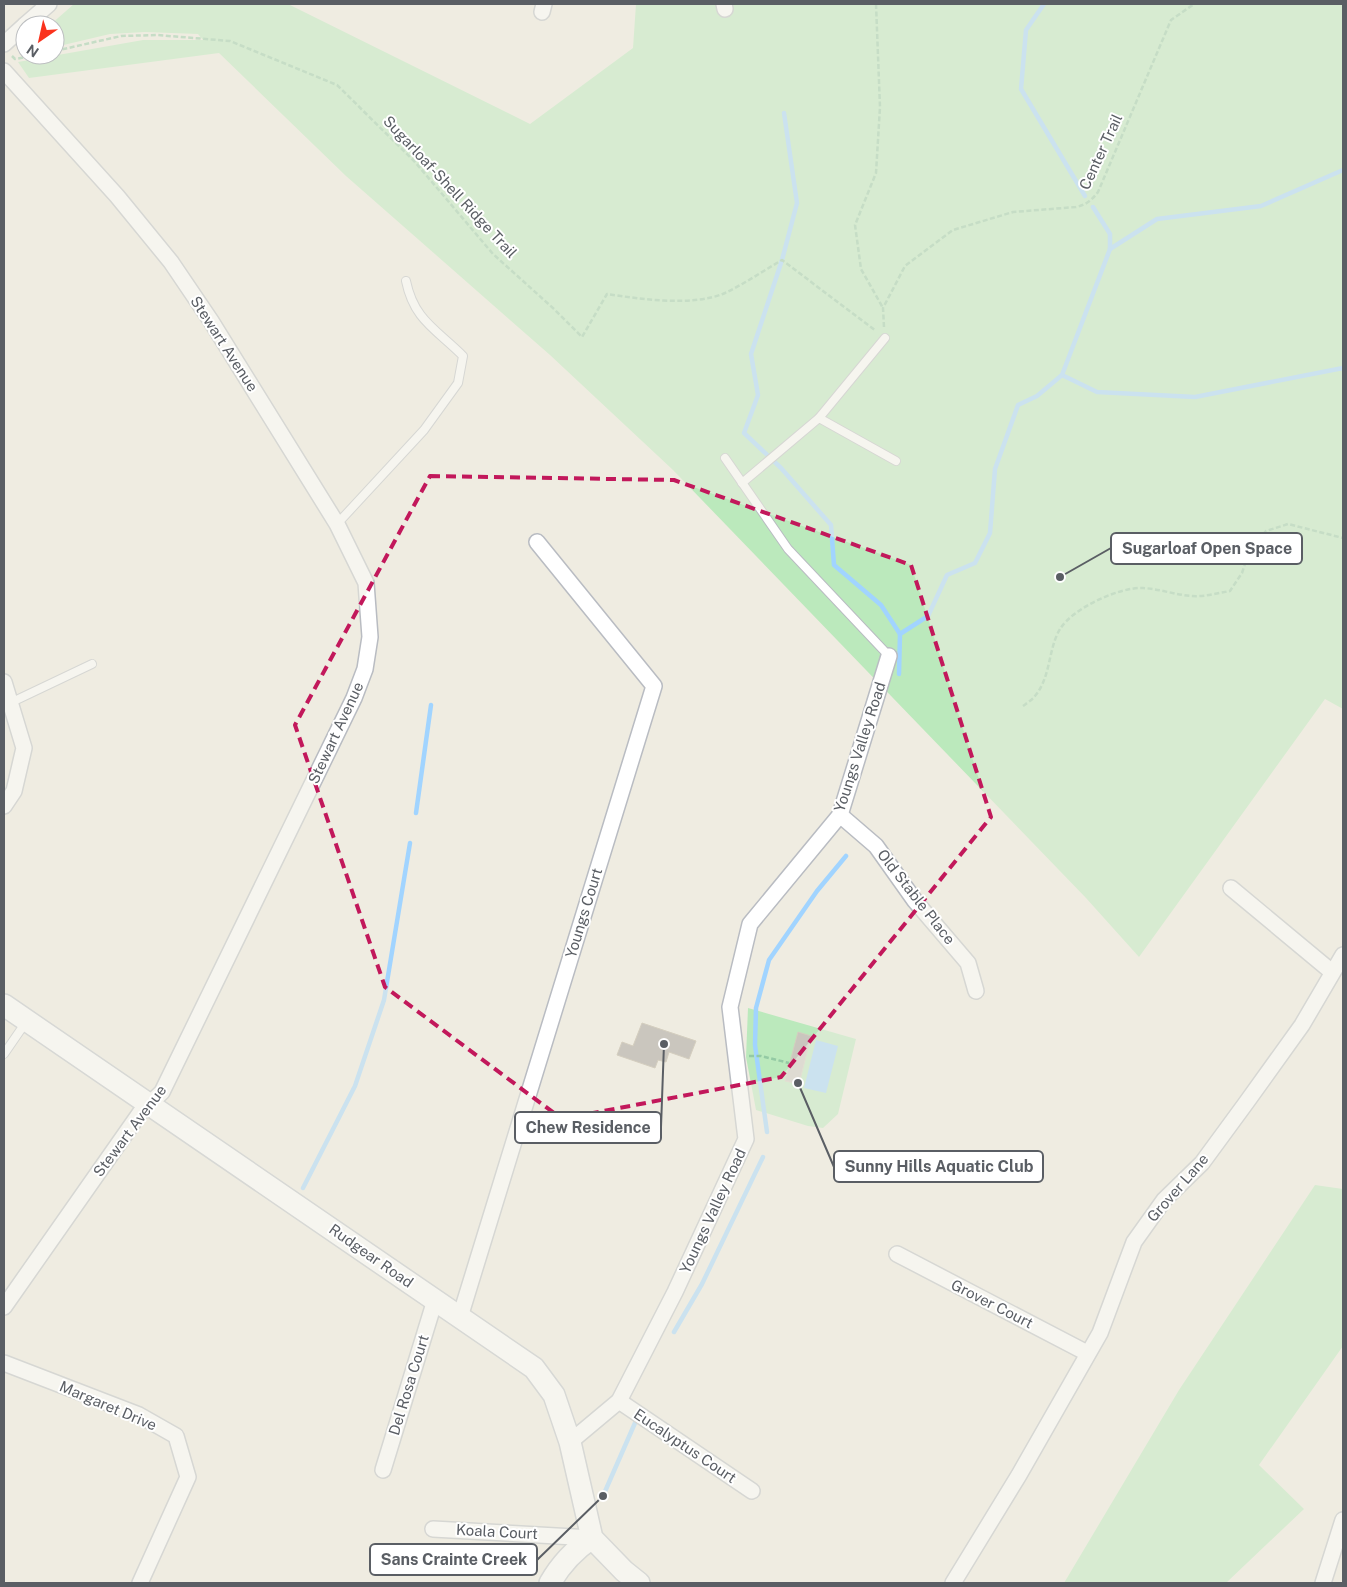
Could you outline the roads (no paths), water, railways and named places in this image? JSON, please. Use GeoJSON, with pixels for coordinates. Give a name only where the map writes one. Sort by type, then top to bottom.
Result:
{"type":"FeatureCollection","features":[{"type":"Feature","properties":{"kind":"street"},"geometry":{"type":"LineString","coordinates":[[36,15],[49,4]]}},
{"type":"Feature","properties":{"kind":"street"},"geometry":{"type":"LineString","coordinates":[[7,49],[15,38]]}},
{"type":"Feature","properties":{"kind":"street","name":"Stewart Avenue"},"geometry":{"type":"LineString","coordinates":[[4,70],[117,196],[170,262],[211,322],[337,524],[366,583],[370,637],[365,669],[354,698],[162,1092],[140,1113],[4,1307]]}},
{"type":"Feature","properties":{"kind":"street","name":"Youngs Court"},"geometry":{"type":"LineString","coordinates":[[460,1317],[654,686],[537,542]]}},
{"type":"Feature","properties":{"kind":"street","name":"Youngs Valley Road"},"geometry":{"type":"LineString","coordinates":[[570,1442],[619,1401],[675,1292],[746,1139],[730,1007],[750,924],[840,815],[889,656]]}},
{"type":"Feature","properties":{"kind":"street"},"geometry":{"type":"LineString","coordinates":[[4,682],[24,748],[14,791],[4,806]]}},
{"type":"Feature","properties":{"kind":"street","name":"Old Stable Place"},"geometry":{"type":"LineString","coordinates":[[840,815],[876,846],[915,901],[968,963],[976,991]]}},
{"type":"Feature","properties":{"kind":"street"},"geometry":{"type":"LineString","coordinates":[[1231,888],[1332,972]]}},
{"type":"Feature","properties":{"kind":"street","name":"Grover Lane"},"geometry":{"type":"LineString","coordinates":[[953,1583],[1019,1475],[1100,1333],[1134,1242],[1164,1200],[1202,1163],[1246,1103],[1302,1026],[1343,955]]}},
{"type":"Feature","properties":{"kind":"street","name":"Rudgear Road"},"geometry":{"type":"LineString","coordinates":[[4,1005],[534,1368],[554,1395],[570,1442],[592,1538]]}},
{"type":"Feature","properties":{"kind":"street","name":"Grover Court"},"geometry":{"type":"LineString","coordinates":[[897,1254],[1087,1353]]}},
{"type":"Feature","properties":{"kind":"street","name":"Del Rosa Court"},"geometry":{"type":"LineString","coordinates":[[383,1470],[435,1300]]}},
{"type":"Feature","properties":{"kind":"street","name":"Margaret Drive"},"geometry":{"type":"LineString","coordinates":[[4,1363],[139,1416],[176,1436],[188,1477],[140,1583]]}},
{"type":"Feature","properties":{"kind":"street","name":"Eucalyptus Court"},"geometry":{"type":"LineString","coordinates":[[619,1401],[752,1491]]}},
{"type":"Feature","properties":{"kind":"street"},"geometry":{"type":"LineString","coordinates":[[1323,1583],[1343,1520]]}},
{"type":"Feature","properties":{"kind":"street","name":"Koala Court"},"geometry":{"type":"LineString","coordinates":[[433,1529],[592,1538]]}},
{"type":"Feature","properties":{"kind":"street"},"geometry":{"type":"LineString","coordinates":[[550,1583],[559,1567],[577,1548],[592,1538],[624,1571],[639,1583]]}},
{"type":"Feature","properties":{"kind":"lane"},"geometry":{"type":"LineString","coordinates":[[337,524],[424,430],[458,383],[463,356],[418,314],[409,297],[406,280]]}},
{"type":"Feature","properties":{"kind":"lane"},"geometry":{"type":"LineString","coordinates":[[742,483],[820,418],[885,338]]}},
{"type":"Feature","properties":{"kind":"lane"},"geometry":{"type":"LineString","coordinates":[[820,418],[896,461]]}},
{"type":"Feature","properties":{"kind":"lane"},"geometry":{"type":"LineString","coordinates":[[724,458],[788,549],[889,656]]}},
{"type":"Feature","properties":{"kind":"lane"},"geometry":{"type":"LineString","coordinates":[[10,703],[92,664]]}},
{"type":"Feature","properties":{"kind":"lane"},"geometry":{"type":"LineString","coordinates":[[4,1054],[27,1021]]}},
{"type":"Feature","properties":{"kind":"water"},"geometry":{"type":"Polygon","coordinates":[[[816,1040],[838,1046],[826,1093],[804,1088],[816,1040]]]}},
{"type":"Feature","properties":{"kind":"waterway"},"geometry":{"type":"LineString","coordinates":[[1044,4],[1026,30],[1021,89],[1085,196]]}},
{"type":"Feature","properties":{"kind":"waterway"},"geometry":{"type":"LineString","coordinates":[[784,113],[797,203],[782,260],[751,354],[758,395],[744,433],[781,468],[831,525],[834,565],[881,605],[900,634]]}},
{"type":"Feature","properties":{"kind":"waterway"},"geometry":{"type":"LineString","coordinates":[[1110,249],[1157,219],[1261,206],[1343,170]]}},
{"type":"Feature","properties":{"kind":"waterway"},"geometry":{"type":"LineString","coordinates":[[1062,375],[1110,249],[1110,234],[1093,207]]}},
{"type":"Feature","properties":{"kind":"waterway"},"geometry":{"type":"LineString","coordinates":[[1062,375],[1097,392],[1195,397],[1343,368]]}},
{"type":"Feature","properties":{"kind":"waterway"},"geometry":{"type":"LineString","coordinates":[[899,674],[900,634],[928,616],[947,575],[975,563],[990,533],[995,469],[1018,405],[1037,396],[1062,375]]}},
{"type":"Feature","properties":{"kind":"waterway"},"geometry":{"type":"LineString","coordinates":[[416,813],[431,705]]}},
{"type":"Feature","properties":{"kind":"waterway"},"geometry":{"type":"LineString","coordinates":[[303,1188],[355,1086],[384,1000],[410,843]]}},
{"type":"Feature","properties":{"kind":"waterway"},"geometry":{"type":"LineString","coordinates":[[767,1132],[755,1045],[756,1008],[769,960],[817,891],[846,856]]}},
{"type":"Feature","properties":{"kind":"waterway"},"geometry":{"type":"LineString","coordinates":[[674,1332],[702,1284],[763,1157]]}},
{"type":"Feature","properties":{"kind":"waterway"},"geometry":{"type":"LineString","coordinates":[[603,1496],[635,1423]]}},
{"type":"Feature","properties":{"kind":"place","name":"Sugarloaf Open Space"},"geometry":{"type":"Point","coordinates":[1060,577]}},
{"type":"Feature","properties":{"kind":"place","name":"Chew Residence"},"geometry":{"type":"Point","coordinates":[664,1044]}},
{"type":"Feature","properties":{"kind":"place","name":"Sunny Hills Aquatic Club"},"geometry":{"type":"Point","coordinates":[798,1083]}},
{"type":"Feature","properties":{"kind":"place","name":"Sans Crainte Creek"},"geometry":{"type":"Point","coordinates":[603,1496]}}]}
